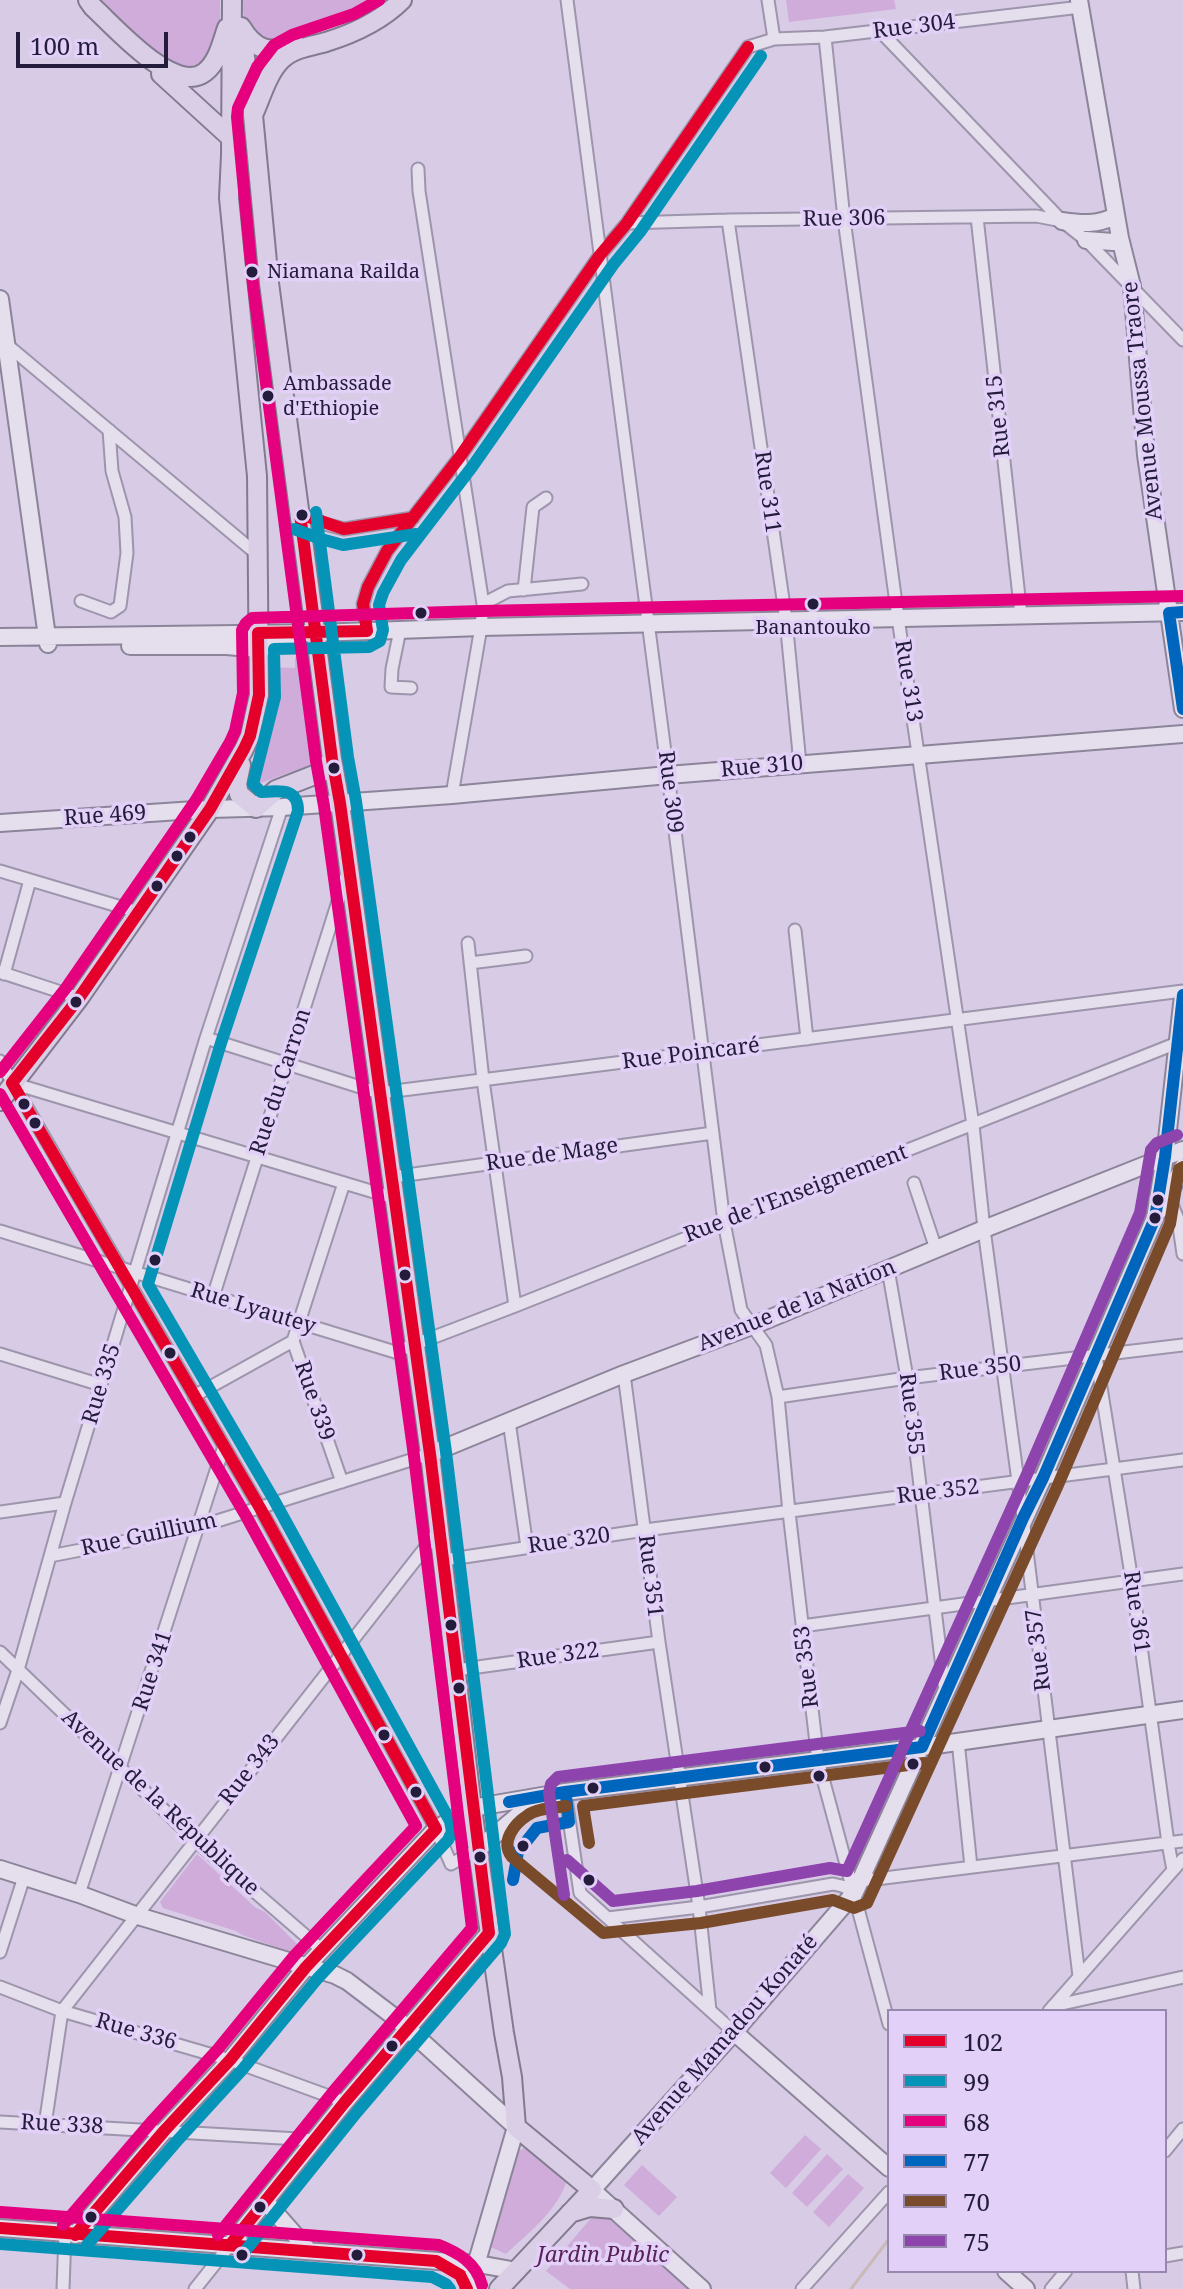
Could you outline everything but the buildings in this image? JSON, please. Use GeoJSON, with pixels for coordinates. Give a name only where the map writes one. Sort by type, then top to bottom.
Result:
{"type":"FeatureCollection","features":[{"type":"Feature","properties":{"kind":"main road"},"geometry":{"type":"LineString","coordinates":[[73,0],[184,93],[230,137]]}},
{"type":"Feature","properties":{"kind":"main road"},"geometry":{"type":"LineString","coordinates":[[88,0],[155,63],[179,76],[199,76],[212,65],[232,5]]}},
{"type":"Feature","properties":{"kind":"main road"},"geometry":{"type":"LineString","coordinates":[[232,5],[250,42],[263,49],[282,49],[327,36],[361,21],[383,0]]}},
{"type":"Feature","properties":{"kind":"main road"},"geometry":{"type":"LineString","coordinates":[[253,115],[271,75],[284,57],[360,29],[386,15],[402,0]]}},
{"type":"Feature","properties":{"kind":"main road"},"geometry":{"type":"LineString","coordinates":[[0,1101],[79,998],[210,809],[250,736],[259,695],[257,476],[230,219],[232,5]]}},
{"type":"Feature","properties":{"kind":"main road"},"geometry":{"type":"LineString","coordinates":[[241,28],[332,759],[430,1454],[472,1808],[512,2077],[516,2127],[592,2190],[499,2289]]}},
{"type":"Feature","properties":{"kind":"main road"},"geometry":{"type":"LineString","coordinates":[[230,219],[262,216]]}},
{"type":"Feature","properties":{"kind":"main road"},"geometry":{"type":"LineString","coordinates":[[244,749],[237,784],[239,794],[256,808],[276,790],[322,772],[332,759]]}},
{"type":"Feature","properties":{"kind":"main road"},"geometry":{"type":"LineString","coordinates":[[573,2210],[577,2189],[575,2175]]}},
{"type":"Feature","properties":{"kind":"main road"},"geometry":{"type":"LineString","coordinates":[[573,2210],[590,2207],[614,2209]]}},
{"type":"Feature","properties":{"kind":"street","name":"Rue 309"},"geometry":{"type":"LineString","coordinates":[[567,0],[724,1222],[741,1310],[766,1345],[778,1397]]}},
{"type":"Feature","properties":{"kind":"street"},"geometry":{"type":"LineString","coordinates":[[768,0],[774,39]]}},
{"type":"Feature","properties":{"kind":"street","name":"Rue 304"},"geometry":{"type":"LineString","coordinates":[[627,223],[748,47],[774,39],[880,31],[1080,4]]}},
{"type":"Feature","properties":{"kind":"street","name":"Avenue Moussa Traore"},"geometry":{"type":"LineString","coordinates":[[1080,4],[1120,238],[1132,286],[1146,455],[1176,612],[1183,709]]}},
{"type":"Feature","properties":{"kind":"street"},"geometry":{"type":"LineString","coordinates":[[880,31],[1062,221],[1086,240],[1183,340]]}},
{"type":"Feature","properties":{"kind":"street","name":"Rue 313"},"geometry":{"type":"LineString","coordinates":[[825,37],[844,219],[898,618],[959,1020],[984,1229]]}},
{"type":"Feature","properties":{"kind":"street"},"geometry":{"type":"LineString","coordinates":[[418,169],[483,604],[452,795]]}},
{"type":"Feature","properties":{"kind":"street","name":"Rue 306"},"geometry":{"type":"LineString","coordinates":[[627,223],[1036,216],[1062,221]]}},
{"type":"Feature","properties":{"kind":"street"},"geometry":{"type":"LineString","coordinates":[[1062,221],[1100,223],[1116,216]]}},
{"type":"Feature","properties":{"kind":"street","name":"Rue 315"},"geometry":{"type":"LineString","coordinates":[[977,217],[1021,615]]}},
{"type":"Feature","properties":{"kind":"street","name":"Rue 311"},"geometry":{"type":"LineString","coordinates":[[728,220],[786,620],[800,764]]}},
{"type":"Feature","properties":{"kind":"street"},"geometry":{"type":"LineString","coordinates":[[367,631],[363,604],[368,587],[387,551],[459,458],[600,255],[627,223]]}},
{"type":"Feature","properties":{"kind":"street"},"geometry":{"type":"LineString","coordinates":[[1086,240],[1113,242],[1120,238]]}},
{"type":"Feature","properties":{"kind":"street"},"geometry":{"type":"LineString","coordinates":[[0,299],[48,642]]}},
{"type":"Feature","properties":{"kind":"street"},"geometry":{"type":"LineString","coordinates":[[5,343],[258,555]]}},
{"type":"Feature","properties":{"kind":"street"},"geometry":{"type":"LineString","coordinates":[[81,601],[111,612],[120,606],[127,553],[125,517],[112,471],[109,430]]}},
{"type":"Feature","properties":{"kind":"street"},"geometry":{"type":"LineString","coordinates":[[524,590],[533,507],[546,498]]}},
{"type":"Feature","properties":{"kind":"street"},"geometry":{"type":"LineString","coordinates":[[300,514],[344,529],[413,518]]}},
{"type":"Feature","properties":{"kind":"street"},"geometry":{"type":"LineString","coordinates":[[483,604],[508,591],[582,584]]}},
{"type":"Feature","properties":{"kind":"street"},"geometry":{"type":"LineString","coordinates":[[0,637],[48,642],[258,641],[316,633],[481,627],[1176,612]]}},
{"type":"Feature","properties":{"kind":"street"},"geometry":{"type":"LineString","coordinates":[[400,630],[391,687],[411,688]]}},
{"type":"Feature","properties":{"kind":"street"},"geometry":{"type":"LineString","coordinates":[[0,648],[48,642]]}},
{"type":"Feature","properties":{"kind":"street","name":"Rue 310"},"geometry":{"type":"LineString","coordinates":[[282,807],[1183,734]]}},
{"type":"Feature","properties":{"kind":"street","name":"Rue 469"},"geometry":{"type":"LineString","coordinates":[[0,823],[282,807]]}},
{"type":"Feature","properties":{"kind":"street","name":"Rue 335"},"geometry":{"type":"LineString","coordinates":[[0,1723],[206,1038],[282,807]]}},
{"type":"Feature","properties":{"kind":"street","name":"Rue du Carron"},"geometry":{"type":"LineString","coordinates":[[213,1297],[349,867]]}},
{"type":"Feature","properties":{"kind":"street"},"geometry":{"type":"LineString","coordinates":[[0,871],[138,912]]}},
{"type":"Feature","properties":{"kind":"street"},"geometry":{"type":"LineString","coordinates":[[30,880],[2,973],[79,998]]}},
{"type":"Feature","properties":{"kind":"street"},"geometry":{"type":"LineString","coordinates":[[795,930],[807,1039]]}},
{"type":"Feature","properties":{"kind":"street"},"geometry":{"type":"LineString","coordinates":[[468,943],[483,1080],[515,1306]]}},
{"type":"Feature","properties":{"kind":"street"},"geometry":{"type":"LineString","coordinates":[[470,963],[526,956]]}},
{"type":"Feature","properties":{"kind":"street"},"geometry":{"type":"LineString","coordinates":[[1183,993],[1165,1157],[1165,1189],[1178,1219],[1183,1254]]}},
{"type":"Feature","properties":{"kind":"street","name":"Rue Poincaré"},"geometry":{"type":"LineString","coordinates":[[206,1038],[379,1093],[1183,993]]}},
{"type":"Feature","properties":{"kind":"street","name":"Rue de l'Enseignement"},"geometry":{"type":"LineString","coordinates":[[414,1346],[1177,1043]]}},
{"type":"Feature","properties":{"kind":"street"},"geometry":{"type":"LineString","coordinates":[[0,1061],[260,1508],[436,1829],[451,1864],[478,1849],[540,1797]]}},
{"type":"Feature","properties":{"kind":"street"},"geometry":{"type":"LineString","coordinates":[[12,1083],[394,1198]]}},
{"type":"Feature","properties":{"kind":"street","name":"Rue de Mage"},"geometry":{"type":"LineString","coordinates":[[392,1177],[713,1133]]}},
{"type":"Feature","properties":{"kind":"street"},"geometry":{"type":"LineString","coordinates":[[1165,1157],[1183,1150]]}},
{"type":"Feature","properties":{"kind":"street","name":"Avenue de la Nation"},"geometry":{"type":"LineString","coordinates":[[430,1454],[1165,1157]]}},
{"type":"Feature","properties":{"kind":"street","name":"Avenue Mamadou Konaté"},"geometry":{"type":"LineString","coordinates":[[592,2190],[734,2032],[858,1886],[1043,1478],[1165,1189],[1183,1167]]}},
{"type":"Feature","properties":{"kind":"street","name":"Rue 339"},"geometry":{"type":"LineString","coordinates":[[342,1482],[293,1341],[344,1183]]}},
{"type":"Feature","properties":{"kind":"street"},"geometry":{"type":"LineString","coordinates":[[914,1183],[936,1249]]}},
{"type":"Feature","properties":{"kind":"street","name":"Rue 357"},"geometry":{"type":"LineString","coordinates":[[984,1229],[1019,1482],[1079,1976]]}},
{"type":"Feature","properties":{"kind":"street","name":"Rue Lyautey"},"geometry":{"type":"LineString","coordinates":[[0,1231],[390,1352],[414,1346]]}},
{"type":"Feature","properties":{"kind":"street","name":"Rue 355"},"geometry":{"type":"LineString","coordinates":[[888,1269],[907,1378],[945,1692]]}},
{"type":"Feature","properties":{"kind":"street"},"geometry":{"type":"LineString","coordinates":[[194,1396],[293,1341]]}},
{"type":"Feature","properties":{"kind":"street","name":"Rue 350"},"geometry":{"type":"LineString","coordinates":[[778,1397],[907,1378],[1183,1345]]}},
{"type":"Feature","properties":{"kind":"street"},"geometry":{"type":"LineString","coordinates":[[0,1354],[101,1385]]}},
{"type":"Feature","properties":{"kind":"street","name":"Rue 361"},"geometry":{"type":"LineString","coordinates":[[1096,1355],[1173,1870]]}},
{"type":"Feature","properties":{"kind":"street","name":"Rue 351"},"geometry":{"type":"LineString","coordinates":[[624,1374],[659,1642],[699,1907],[710,2010]]}},
{"type":"Feature","properties":{"kind":"street","name":"Rue 353"},"geometry":{"type":"LineString","coordinates":[[778,1397],[818,1760],[858,1886],[887,2015]]}},
{"type":"Feature","properties":{"kind":"street"},"geometry":{"type":"LineString","coordinates":[[509,1421],[527,1547]]}},
{"type":"Feature","properties":{"kind":"street","name":"Rue 341"},"geometry":{"type":"LineString","coordinates":[[79,1894],[224,1446]]}},
{"type":"Feature","properties":{"kind":"street","name":"Rue Guillium"},"geometry":{"type":"LineString","coordinates":[[50,1556],[198,1527],[430,1454]]}},
{"type":"Feature","properties":{"kind":"street","name":"Rue 352"},"geometry":{"type":"LineString","coordinates":[[789,1512],[1183,1460]]}},
{"type":"Feature","properties":{"kind":"street"},"geometry":{"type":"LineString","coordinates":[[0,1512],[65,1503]]}},
{"type":"Feature","properties":{"kind":"street","name":"Rue 320"},"geometry":{"type":"LineString","coordinates":[[444,1560],[789,1512]]}},
{"type":"Feature","properties":{"kind":"street","name":"Rue 343"},"geometry":{"type":"LineString","coordinates":[[62,2011],[439,1530]]}},
{"type":"Feature","properties":{"kind":"street"},"geometry":{"type":"LineString","coordinates":[[802,1626],[1183,1574]]}},
{"type":"Feature","properties":{"kind":"street","name":"Rue 322"},"geometry":{"type":"LineString","coordinates":[[456,1670],[659,1642]]}},
{"type":"Feature","properties":{"kind":"street","name":"Avenue de la République"},"geometry":{"type":"LineString","coordinates":[[0,1652],[195,1840],[322,1950]]}},
{"type":"Feature","properties":{"kind":"street"},"geometry":{"type":"LineString","coordinates":[[63,2289],[70,2234],[230,2060],[306,1967],[436,1829],[472,1808],[565,1792],[1183,1710]]}},
{"type":"Feature","properties":{"kind":"street"},"geometry":{"type":"LineString","coordinates":[[958,1741],[971,1867]]}},
{"type":"Feature","properties":{"kind":"street"},"geometry":{"type":"LineString","coordinates":[[565,1792],[580,1893],[887,2166]]}},
{"type":"Feature","properties":{"kind":"street"},"geometry":{"type":"LineString","coordinates":[[608,1918],[699,1907],[833,1884],[858,1886],[971,1867],[1183,1841]]}},
{"type":"Feature","properties":{"kind":"street"},"geometry":{"type":"LineString","coordinates":[[1051,2009],[1183,1859]]}},
{"type":"Feature","properties":{"kind":"street"},"geometry":{"type":"LineString","coordinates":[[0,1869],[347,1981],[402,2023],[516,2127],[478,2264],[468,2289]]}},
{"type":"Feature","properties":{"kind":"street"},"geometry":{"type":"LineString","coordinates":[[0,1952],[24,1877]]}},
{"type":"Feature","properties":{"kind":"street"},"geometry":{"type":"LineString","coordinates":[[195,2289],[316,2140],[402,2023],[489,1933]]}},
{"type":"Feature","properties":{"kind":"street"},"geometry":{"type":"LineString","coordinates":[[1051,2009],[1183,1977]]}},
{"type":"Feature","properties":{"kind":"street","name":"Rue 336"},"geometry":{"type":"LineString","coordinates":[[0,1987],[62,2011],[230,2060],[345,2102]]}},
{"type":"Feature","properties":{"kind":"street"},"geometry":{"type":"LineString","coordinates":[[45,2125],[62,2011]]}},
{"type":"Feature","properties":{"kind":"street","name":"Rue 338"},"geometry":{"type":"LineString","coordinates":[[0,2122],[316,2140]]}},
{"type":"Feature","properties":{"kind":"street"},"geometry":{"type":"LineString","coordinates":[[1167,2149],[1183,2129]]}},
{"type":"Feature","properties":{"kind":"street"},"geometry":{"type":"LineString","coordinates":[[592,2190],[702,2289]]}},
{"type":"Feature","properties":{"kind":"street"},"geometry":{"type":"LineString","coordinates":[[802,2289],[887,2194]]}},
{"type":"Feature","properties":{"kind":"street"},"geometry":{"type":"LineString","coordinates":[[266,2202],[309,2251]]}},
{"type":"Feature","properties":{"kind":"street"},"geometry":{"type":"LineString","coordinates":[[0,2228],[478,2264],[517,2271]]}},
{"type":"Feature","properties":{"kind":"street"},"geometry":{"type":"LineString","coordinates":[[436,2261],[456,2270],[464,2278],[468,2289]]}},
{"type":"Feature","properties":{"kind":"street"},"geometry":{"type":"LineString","coordinates":[[1008,2273],[1026,2289]]}},
{"type":"Feature","properties":{"kind":"street"},"geometry":{"type":"LineString","coordinates":[[1051,2289],[1064,2273]]}},
{"type":"Feature","properties":{"kind":"green space"},"geometry":{"type":"Polygon","coordinates":[[[99,0],[220,0],[220,28],[206,64],[195,72],[170,66],[120,23],[99,0]]]}},
{"type":"Feature","properties":{"kind":"green space"},"geometry":{"type":"Polygon","coordinates":[[[242,0],[376,0],[373,6],[324,30],[285,41],[267,41],[253,34],[244,19],[242,0]]]}},
{"type":"Feature","properties":{"kind":"green space"},"geometry":{"type":"Polygon","coordinates":[[[786,0],[894,0],[896,9],[789,22],[786,0]]]}},
{"type":"Feature","properties":{"kind":"green space"},"geometry":{"type":"Polygon","coordinates":[[[310,654],[323,746],[311,765],[255,785],[255,778],[247,772],[262,734],[266,667],[295,668],[295,657],[310,654]]]}},
{"type":"Feature","properties":{"kind":"green space"},"geometry":{"type":"Polygon","coordinates":[[[197,1854],[256,1908],[265,1912],[299,1946],[293,1953],[163,1908],[160,1902],[197,1854]]]}},
{"type":"Feature","properties":{"kind":"green space"},"geometry":{"type":"Polygon","coordinates":[[[805,2135],[821,2149],[786,2188],[770,2173],[805,2135]]]}},
{"type":"Feature","properties":{"kind":"green space"},"geometry":{"type":"Polygon","coordinates":[[[525,2148],[532,2150],[566,2183],[548,2213],[506,2254],[482,2243],[515,2152],[525,2148]]]}},
{"type":"Feature","properties":{"kind":"green space"},"geometry":{"type":"Polygon","coordinates":[[[827,2154],[843,2169],[807,2207],[792,2193],[827,2154]]]}},
{"type":"Feature","properties":{"kind":"green space"},"geometry":{"type":"Polygon","coordinates":[[[642,2165],[677,2197],[659,2216],[624,2185],[642,2165]]]}},
{"type":"Feature","properties":{"kind":"green space"},"geometry":{"type":"Polygon","coordinates":[[[848,2174],[864,2188],[829,2227],[813,2212],[848,2174]]]}},
{"type":"Feature","properties":{"kind":"green space","name":"Jardin Public"},"geometry":{"type":"Polygon","coordinates":[[[598,2210],[692,2289],[570,2289],[546,2271],[598,2210]]]}},
{"type":"Feature","properties":{"kind":"waterway"},"geometry":{"type":"LineString","coordinates":[[851,2289],[887,2242]]}},
{"type":"Feature","properties":{"kind":"transit line","name":"68"},"geometry":{"type":"LineString","coordinates":[[218,2235],[333,2092],[472,1928],[414,1456],[316,761],[253,285],[237,117],[238,108],[257,67],[274,45],[292,35],[354,14],[379,0]]}},
{"type":"Feature","properties":{"kind":"transit line","name":"102"},"geometry":{"type":"LineString","coordinates":[[75,2235],[230,2060],[306,1967],[436,1829],[260,1508],[12,1083],[79,998],[210,809],[244,749],[259,695],[258,633],[367,631],[363,604],[368,587],[387,551],[459,458],[748,47]]}},
{"type":"Feature","properties":{"kind":"transit line","name":"99"},"geometry":{"type":"LineString","coordinates":[[87,2245],[242,2070],[318,1978],[448,1840],[452,1832],[450,1821],[274,1500],[148,1284],[221,1043],[298,811],[291,794],[261,792],[253,784],[275,697],[274,649],[369,647],[380,641],[383,630],[379,605],[401,560],[472,467],[613,265],[640,232],[761,56]]}},
{"type":"Feature","properties":{"kind":"transit line","name":"99"},"geometry":{"type":"LineString","coordinates":[[242,2255],[357,2112],[501,1943],[505,1934],[446,1452],[316,512]]}},
{"type":"Feature","properties":{"kind":"transit line","name":"102"},"geometry":{"type":"LineString","coordinates":[[300,514],[344,529],[413,518]]}},
{"type":"Feature","properties":{"kind":"transit line","name":"102"},"geometry":{"type":"LineString","coordinates":[[230,2245],[345,2102],[489,1933],[430,1454],[300,514]]}},
{"type":"Feature","properties":{"kind":"transit line","name":"99"},"geometry":{"type":"LineString","coordinates":[[294,529],[343,545],[416,534]]}},
{"type":"Feature","properties":{"kind":"transit line","name":"68"},"geometry":{"type":"LineString","coordinates":[[0,1072],[66,988],[196,800],[230,742],[243,693],[242,630],[252,618],[1183,596]]}},
{"type":"Feature","properties":{"kind":"transit line","name":"77"},"geometry":{"type":"LineString","coordinates":[[1183,612],[1169,613],[1183,709]]}},
{"type":"Feature","properties":{"kind":"transit line","name":"77"},"geometry":{"type":"LineString","coordinates":[[922,1747],[1155,1218],[1183,995]]}},
{"type":"Feature","properties":{"kind":"transit line","name":"68"},"geometry":{"type":"LineString","coordinates":[[0,1094],[246,1516],[416,1826],[294,1956],[218,2049],[63,2225]]}},
{"type":"Feature","properties":{"kind":"transit line","name":"75"},"geometry":{"type":"LineString","coordinates":[[567,1860],[613,1901],[697,1891],[830,1868],[847,1871],[1028,1472],[1140,1213],[1151,1150],[1157,1143],[1177,1135]]}},
{"type":"Feature","properties":{"kind":"transit line","name":"70"},"geometry":{"type":"LineString","coordinates":[[566,1806],[532,1813],[514,1828],[507,1845],[512,1857],[603,1933],[701,1923],[833,1900],[854,1908],[867,1903],[1058,1485],[1170,1224],[1179,1169],[1183,1167]]}},
{"type":"Feature","properties":{"kind":"transit line","name":"75"},"geometry":{"type":"LineString","coordinates":[[564,1895],[549,1793],[551,1784],[558,1777],[920,1731]]}},
{"type":"Feature","properties":{"kind":"transit line","name":"77"},"geometry":{"type":"LineString","coordinates":[[509,1802],[565,1792],[922,1747]]}},
{"type":"Feature","properties":{"kind":"transit line","name":"70"},"geometry":{"type":"LineString","coordinates":[[589,1843],[583,1806],[924,1763]]}},
{"type":"Feature","properties":{"kind":"transit line","name":"77"},"geometry":{"type":"LineString","coordinates":[[513,1880],[518,1852],[537,1828],[569,1822],[566,1796]]}},
{"type":"Feature","properties":{"kind":"transit line","name":"68"},"geometry":{"type":"LineString","coordinates":[[1,2212],[439,2245],[466,2260],[476,2271],[482,2285]]}},
{"type":"Feature","properties":{"kind":"transit line","name":"102"},"geometry":{"type":"LineString","coordinates":[[0,2228],[436,2261],[460,2275],[467,2289]]}},
{"type":"Feature","properties":{"kind":"transit line","name":"99"},"geometry":{"type":"LineString","coordinates":[[0,2244],[432,2277],[450,2289]]}},
{"type":"Feature","properties":{"kind":"place","name":"Niamana Railda"},"geometry":{"type":"Point","coordinates":[252,272]}},
{"type":"Feature","properties":{"kind":"place","name":"Ambassade d'Ethiopie"},"geometry":{"type":"Point","coordinates":[268,396]}},
{"type":"Feature","properties":{"kind":"place","name":"Banantouko"},"geometry":{"type":"Point","coordinates":[813,604]}}]}
